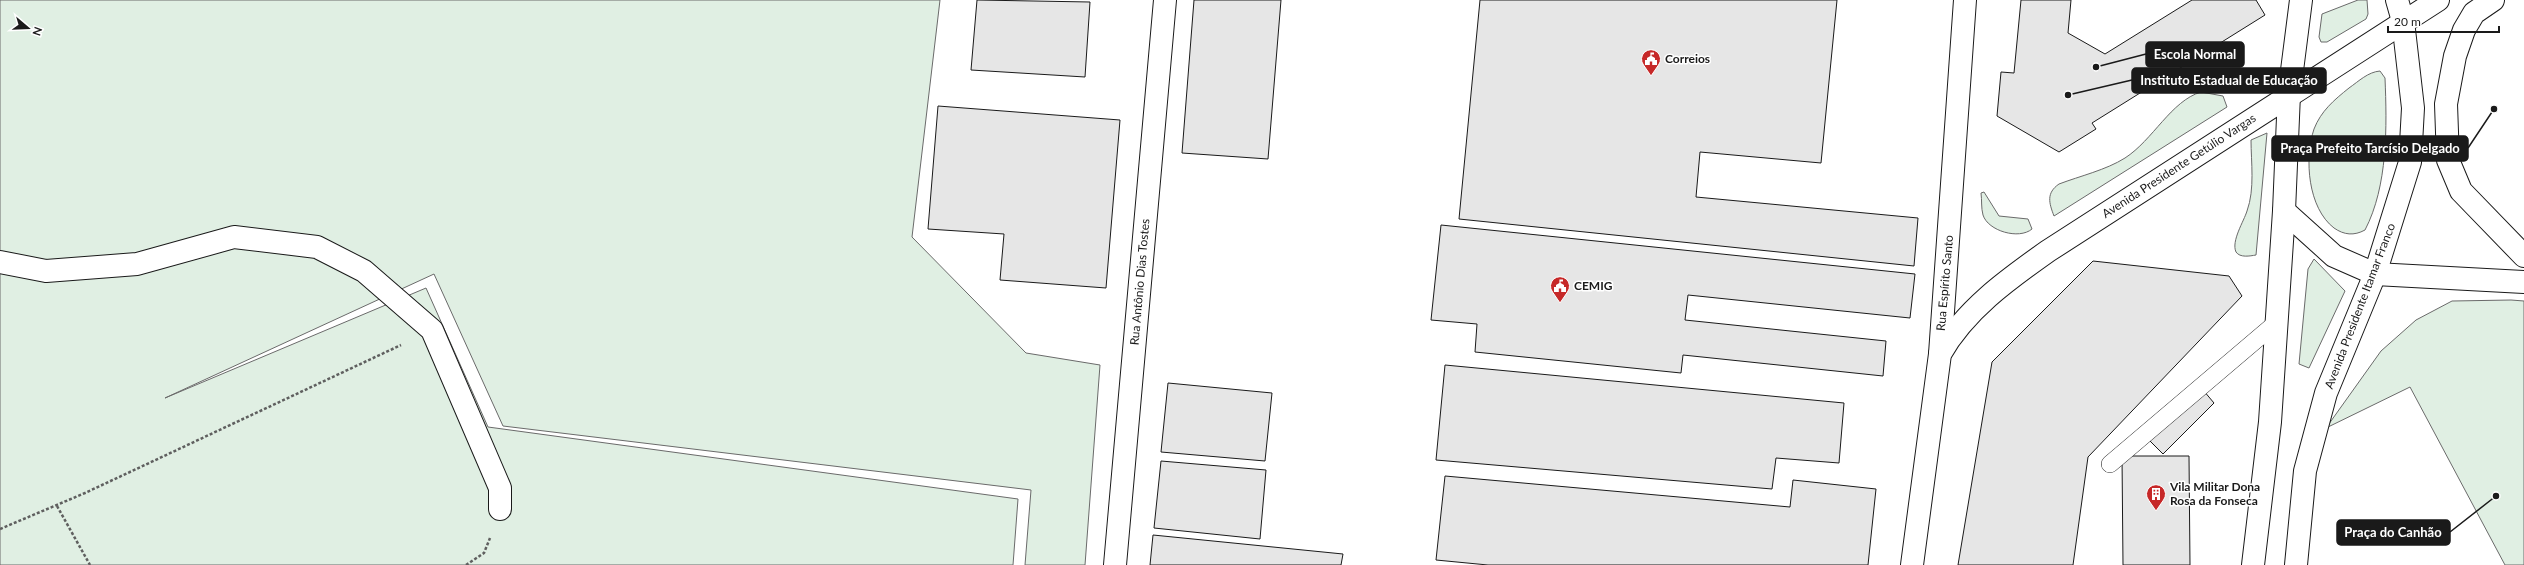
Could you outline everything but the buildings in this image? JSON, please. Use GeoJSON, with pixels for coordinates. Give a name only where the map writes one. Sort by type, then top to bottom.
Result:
{"type":"FeatureCollection","features":[{"type":"Feature","properties":{"kind":"main road","name":"Rua Antônio Dias Tostes"},"geometry":{"type":"LineString","coordinates":[[1115,565],[1165,0]]}},
{"type":"Feature","properties":{"kind":"main road","name":"Rua Espírito Santo"},"geometry":{"type":"LineString","coordinates":[[1912,565],[1940,354],[1965,0]]}},
{"type":"Feature","properties":{"kind":"main road"},"geometry":{"type":"LineString","coordinates":[[2254,565],[2270,422],[2284,211],[2289,94],[2301,0]]}},
{"type":"Feature","properties":{"kind":"main road","name":"Avenida Presidente Itamar Franco"},"geometry":{"type":"LineString","coordinates":[[2296,565],[2305,471],[2326,393],[2375,274],[2410,162],[2413,108],[2403,21],[2397,0]]}},
{"type":"Feature","properties":{"kind":"main road","name":"Avenida Presidente Getúlio Vargas"},"geometry":{"type":"LineString","coordinates":[[1940,354],[1951,334],[2006,281],[2048,251],[2289,94],[2438,0]]}},
{"type":"Feature","properties":{"kind":"main road"},"geometry":{"type":"LineString","coordinates":[[2493,0],[2474,13],[2464,30],[2455,56],[2446,104],[2448,160],[2461,191],[2524,256]]}},
{"type":"Feature","properties":{"kind":"main road"},"geometry":{"type":"LineString","coordinates":[[2284,211],[2334,256],[2375,274],[2524,282]]}},
{"type":"Feature","properties":{"kind":"main road"},"geometry":{"type":"LineString","coordinates":[[0,262],[46,271],[137,264],[234,236],[317,248],[364,271],[432,330],[500,488],[500,509]]}},
{"type":"Feature","properties":{"kind":"lane"},"geometry":{"type":"LineString","coordinates":[[2110,464],[2276,323]]}},
{"type":"Feature","properties":{"kind":"path"},"geometry":{"type":"LineString","coordinates":[[0,529],[57,506],[432,330]]}},
{"type":"Feature","properties":{"kind":"path"},"geometry":{"type":"LineString","coordinates":[[57,506],[90,565]]}},
{"type":"Feature","properties":{"kind":"path"},"geometry":{"type":"LineString","coordinates":[[466,565],[484,553],[500,509]]}},
{"type":"Feature","properties":{"kind":"green space"},"geometry":{"type":"Polygon","coordinates":[[[0,0],[940,0],[912,237],[1026,353],[1100,365],[1085,565],[1025,565],[1031,490],[503,426],[434,274],[165,398],[426,288],[488,427],[1018,499],[1013,565],[0,565],[0,0]]]}},
{"type":"Feature","properties":{"kind":"green space"},"geometry":{"type":"Polygon","coordinates":[[[2358,0],[2367,0],[2368,14],[2366,19],[2327,42],[2321,42],[2319,37],[2322,14],[2358,0]]]}},
{"type":"Feature","properties":{"kind":"green space"},"geometry":{"type":"Polygon","coordinates":[[[2380,71],[2385,78],[2386,116],[2386,136],[2382,175],[2373,213],[2365,230],[2349,234],[2334,228],[2325,219],[2318,208],[2310,182],[2309,154],[2311,141],[2314,129],[2324,111],[2349,88],[2364,77],[2380,71]]]}},
{"type":"Feature","properties":{"kind":"green space"},"geometry":{"type":"Polygon","coordinates":[[[2201,92],[2223,96],[2227,107],[2054,216],[2050,203],[2050,195],[2055,187],[2059,184],[2101,169],[2125,158],[2135,150],[2180,104],[2201,92]]]}},
{"type":"Feature","properties":{"kind":"green space"},"geometry":{"type":"Polygon","coordinates":[[[2267,133],[2256,255],[2243,256],[2236,252],[2235,242],[2247,211],[2251,194],[2251,140],[2267,133]]]}},
{"type":"Feature","properties":{"kind":"green space"},"geometry":{"type":"Polygon","coordinates":[[[1984,192],[1999,216],[2028,219],[2032,229],[2020,234],[2012,234],[1997,229],[1991,225],[1986,221],[1982,212],[1981,193],[1984,192]]]}},
{"type":"Feature","properties":{"kind":"green space"},"geometry":{"type":"Polygon","coordinates":[[[2314,259],[2345,291],[2309,368],[2299,364],[2308,269],[2314,259]]]}},
{"type":"Feature","properties":{"kind":"green space"},"geometry":{"type":"Polygon","coordinates":[[[2452,301],[2524,301],[2524,565],[2505,565],[2410,387],[2326,428],[2381,351],[2416,320],[2452,301]]]}},
{"type":"Feature","properties":{"kind":"place","name":"Escola Normal"},"geometry":{"type":"Point","coordinates":[2096,67]}},
{"type":"Feature","properties":{"kind":"place","name":"Correios"},"geometry":{"type":"Point","coordinates":[1651,76]}},
{"type":"Feature","properties":{"kind":"place","name":"Instituto Estadual de Educação"},"geometry":{"type":"Point","coordinates":[2068,95]}},
{"type":"Feature","properties":{"kind":"place","name":"Praça Prefeito Tarcísio Delgado"},"geometry":{"type":"Point","coordinates":[2494,109]}},
{"type":"Feature","properties":{"kind":"place","name":"CEMIG"},"geometry":{"type":"Point","coordinates":[1560,303]}},
{"type":"Feature","properties":{"kind":"place","name":"Praça do Canhão"},"geometry":{"type":"Point","coordinates":[2496,496]}},
{"type":"Feature","properties":{"kind":"place","name":"Vila Militar Dona Rosa da Fonseca"},"geometry":{"type":"Point","coordinates":[2156,511]}}]}
